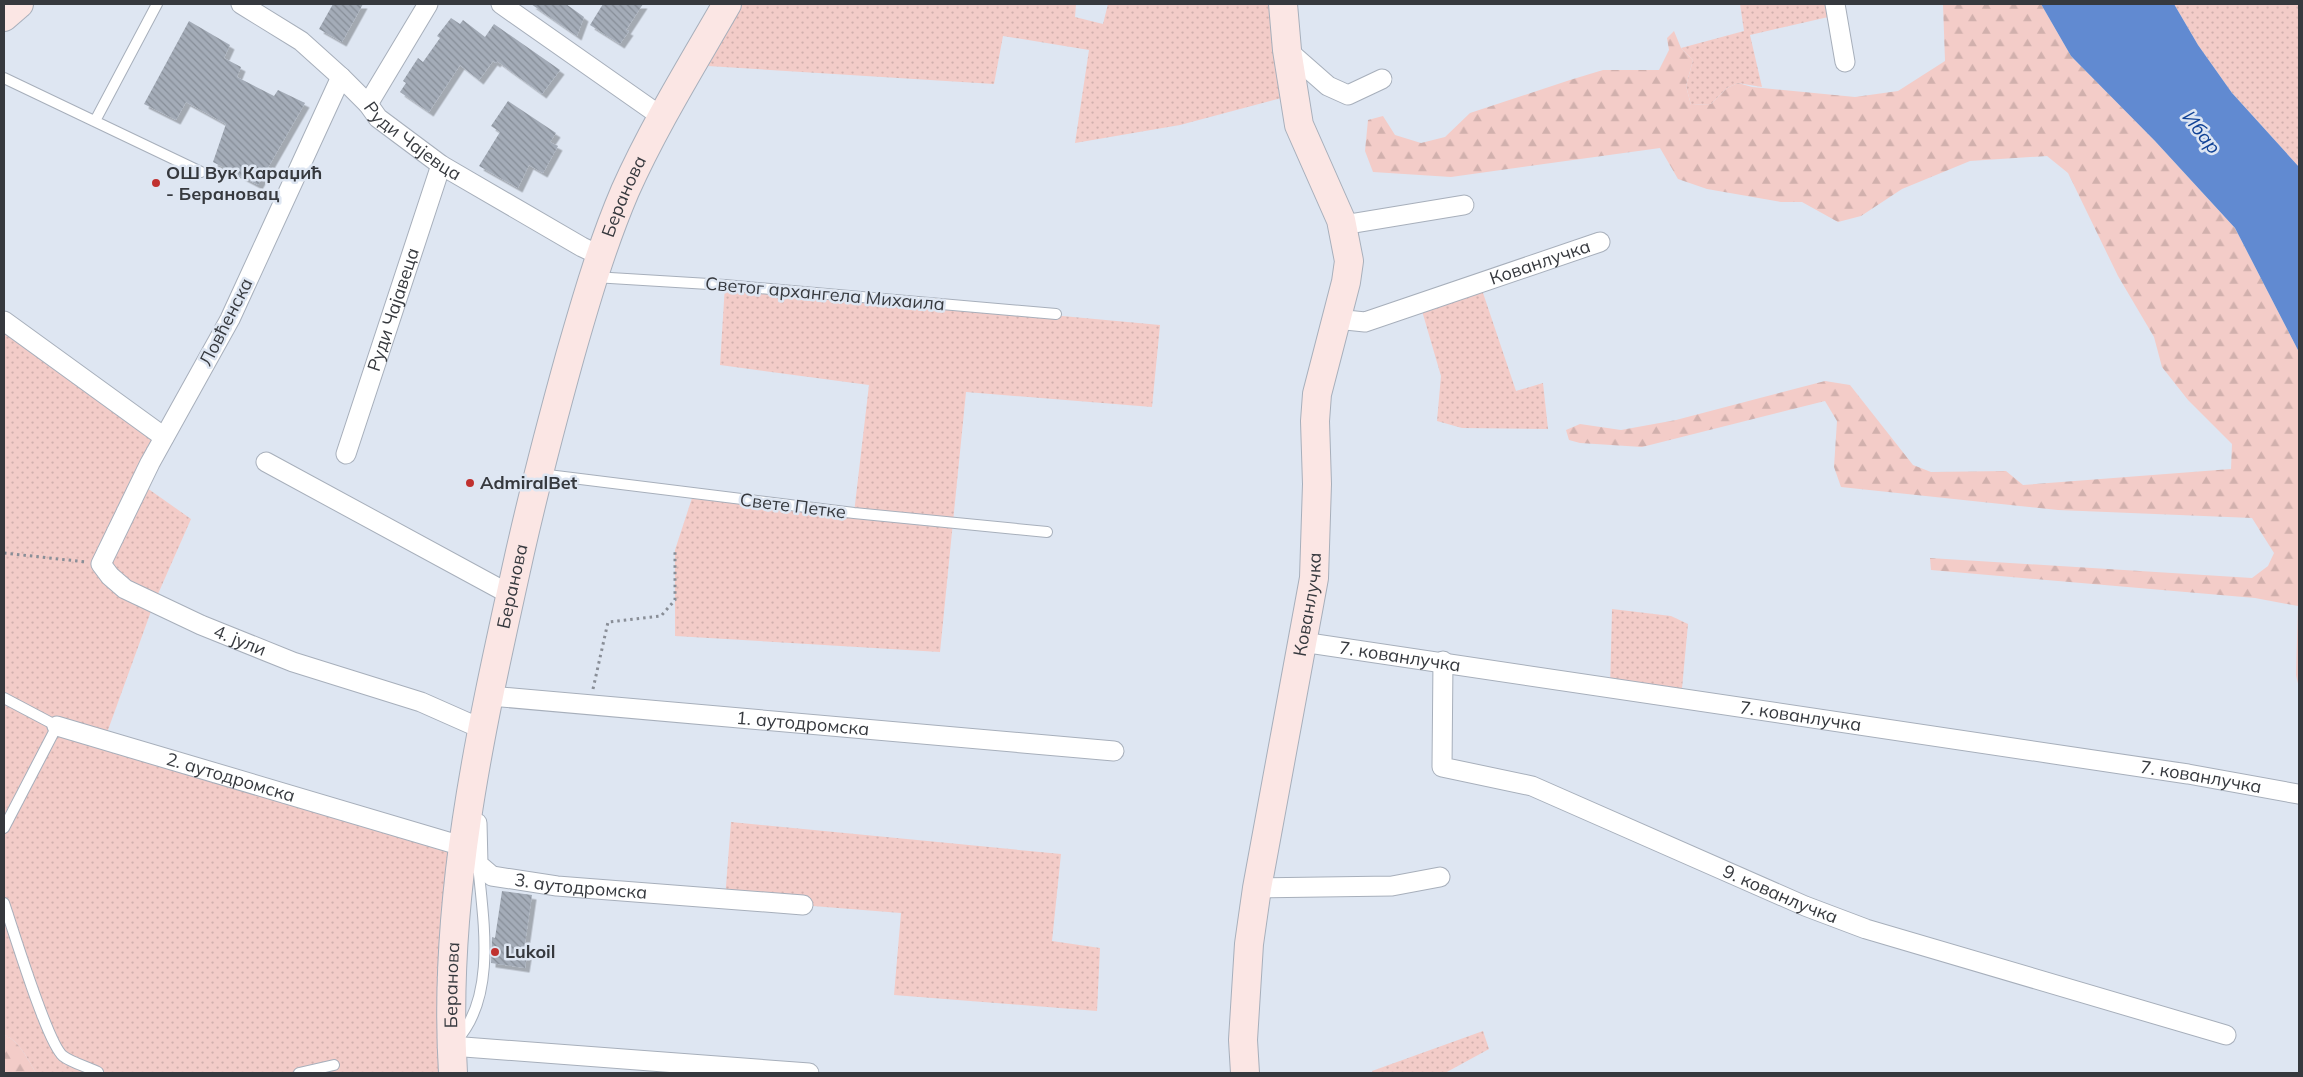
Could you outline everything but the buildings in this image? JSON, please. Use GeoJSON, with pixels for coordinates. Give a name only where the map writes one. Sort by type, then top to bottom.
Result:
{"type":"FeatureCollection","features":[{"type":"Feature","properties":{"kind":"main road"},"geometry":{"type":"LineString","coordinates":[[4,17],[19,4]]}},
{"type":"Feature","properties":{"kind":"main road","name":"Беранова"},"geometry":{"type":"LineString","coordinates":[[453,1073],[450,975],[470,855],[480,739],[538,474],[597,266],[626,191],[662,117],[727,4]]}},
{"type":"Feature","properties":{"kind":"main road","name":"Кованлучка"},"geometry":{"type":"LineString","coordinates":[[1245,1073],[1243,1040],[1249,944],[1257,888],[1314,578],[1317,484],[1315,421],[1317,394],[1346,282],[1349,261],[1343,225],[1299,125],[1287,50],[1283,4]]}},
{"type":"Feature","properties":{"kind":"street","name":"Руди Чајевца"},"geometry":{"type":"LineString","coordinates":[[242,4],[300,41],[344,79],[368,104],[378,118],[441,164],[582,248],[597,266]]}},
{"type":"Feature","properties":{"kind":"street"},"geometry":{"type":"LineString","coordinates":[[368,104],[428,4]]}},
{"type":"Feature","properties":{"kind":"street"},"geometry":{"type":"LineString","coordinates":[[501,4],[662,117]]}},
{"type":"Feature","properties":{"kind":"street"},"geometry":{"type":"LineString","coordinates":[[1835,4],[1845,62]]}},
{"type":"Feature","properties":{"kind":"street"},"geometry":{"type":"LineString","coordinates":[[1287,50],[1328,86],[1348,96],[1382,79]]}},
{"type":"Feature","properties":{"kind":"street"},"geometry":{"type":"LineString","coordinates":[[344,79],[368,81],[384,75]]}},
{"type":"Feature","properties":{"kind":"street","name":"Ловћенска"},"geometry":{"type":"LineString","coordinates":[[101,564],[164,437],[230,319],[344,79]]}},
{"type":"Feature","properties":{"kind":"street","name":"Руди Чајавеца"},"geometry":{"type":"LineString","coordinates":[[346,454],[441,164]]}},
{"type":"Feature","properties":{"kind":"street"},"geometry":{"type":"LineString","coordinates":[[1343,225],[1464,205]]}},
{"type":"Feature","properties":{"kind":"street","name":"Кованлучка"},"geometry":{"type":"LineString","coordinates":[[1336,319],[1365,322],[1576,252],[1600,242]]}},
{"type":"Feature","properties":{"kind":"street"},"geometry":{"type":"LineString","coordinates":[[4,321],[164,437]]}},
{"type":"Feature","properties":{"kind":"street"},"geometry":{"type":"LineString","coordinates":[[266,462],[510,595]]}},
{"type":"Feature","properties":{"kind":"street","name":"4. јули"},"geometry":{"type":"LineString","coordinates":[[101,564],[110,576],[125,589],[201,625],[293,662],[421,702],[480,739]]}},
{"type":"Feature","properties":{"kind":"street","name":"7. кованлучка"},"geometry":{"type":"LineString","coordinates":[[1302,642],[2188,774],[2298,794]]}},
{"type":"Feature","properties":{"kind":"street","name":"9. кованлучка"},"geometry":{"type":"LineString","coordinates":[[1443,662],[1442,767],[1532,786],[1806,906],[1866,929],[2226,1035]]}},
{"type":"Feature","properties":{"kind":"street","name":"1. аутодромска"},"geometry":{"type":"LineString","coordinates":[[490,696],[1114,751]]}},
{"type":"Feature","properties":{"kind":"street","name":"2. аутодромска"},"geometry":{"type":"LineString","coordinates":[[57,726],[470,855]]}},
{"type":"Feature","properties":{"kind":"street","name":"3. аутодромска"},"geometry":{"type":"LineString","coordinates":[[470,855],[492,876],[557,886],[804,905]]}},
{"type":"Feature","properties":{"kind":"street"},"geometry":{"type":"LineString","coordinates":[[1257,888],[1392,886],[1440,878]]}},
{"type":"Feature","properties":{"kind":"street"},"geometry":{"type":"LineString","coordinates":[[451,1046],[809,1073]]}},
{"type":"Feature","properties":{"kind":"lane"},"geometry":{"type":"LineString","coordinates":[[95,121],[157,4]]}},
{"type":"Feature","properties":{"kind":"lane"},"geometry":{"type":"LineString","coordinates":[[4,78],[201,172]]}},
{"type":"Feature","properties":{"kind":"lane","name":"Светог архангела Михаила"},"geometry":{"type":"LineString","coordinates":[[597,266],[725,285],[1056,314]]}},
{"type":"Feature","properties":{"kind":"lane","name":"Свете Петке"},"geometry":{"type":"LineString","coordinates":[[538,474],[854,513],[1047,532]]}},
{"type":"Feature","properties":{"kind":"lane","name":"2. аутодромска"},"geometry":{"type":"LineString","coordinates":[[4,698],[57,726]]}},
{"type":"Feature","properties":{"kind":"lane"},"geometry":{"type":"LineString","coordinates":[[4,828],[57,726]]}},
{"type":"Feature","properties":{"kind":"lane"},"geometry":{"type":"LineString","coordinates":[[4,902],[57,1048],[63,1056],[98,1072]]}},
{"type":"Feature","properties":{"kind":"lane"},"geometry":{"type":"LineString","coordinates":[[299,1073],[334,1065]]}},
{"type":"Feature","properties":{"kind":"path"},"geometry":{"type":"LineString","coordinates":[[590,704],[608,622],[661,616],[676,600],[675,550]]}},
{"type":"Feature","properties":{"kind":"path"},"geometry":{"type":"LineString","coordinates":[[4,552],[101,564]]}},
{"type":"Feature","properties":{"kind":"green space"},"geometry":{"type":"Polygon","coordinates":[[[727,4],[1076,4],[1075,17],[1103,24],[1108,4],[1283,4],[1293,95],[1180,125],[1075,143],[1089,50],[1003,36],[994,84],[692,65],[727,4]]]}},
{"type":"Feature","properties":{"kind":"green space"},"geometry":{"type":"Polygon","coordinates":[[[1740,4],[1835,4],[1837,15],[1750,35],[1762,87],[1738,83],[1727,88],[1711,104],[1691,105],[1686,86],[1693,60],[1681,48],[1744,31],[1740,4]]]}},
{"type":"Feature","properties":{"kind":"green space"},"geometry":{"type":"Polygon","coordinates":[[[1943,4],[2041,4],[2071,56],[2155,141],[2235,228],[2299,352],[2299,688],[2296,675],[2298,606],[2255,598],[1931,570],[1930,558],[2252,578],[2268,566],[2274,553],[2252,518],[2058,510],[1841,487],[1834,467],[1837,421],[1825,401],[1642,447],[1580,443],[1569,440],[1566,430],[1580,424],[1621,430],[1676,420],[1825,381],[1850,385],[1913,465],[1931,472],[2006,471],[2023,485],[2231,469],[2232,444],[2188,400],[2162,367],[2154,337],[2118,276],[2068,173],[2047,156],[1970,161],[1902,189],[1861,216],[1838,222],[1802,202],[1781,202],[1707,189],[1678,179],[1660,148],[1451,177],[1373,172],[1365,151],[1368,120],[1383,116],[1395,135],[1421,143],[1445,137],[1470,113],[1570,80],[1603,70],[1659,70],[1669,50],[1667,38],[1674,31],[1681,48],[1693,60],[1686,86],[1691,105],[1711,104],[1727,88],[1738,83],[1752,87],[1855,97],[1898,91],[1945,61],[1943,4]]]}},
{"type":"Feature","properties":{"kind":"green space"},"geometry":{"type":"Polygon","coordinates":[[[2174,4],[2299,4],[2299,167],[2232,93],[2198,45],[2174,4]]]}},
{"type":"Feature","properties":{"kind":"green space"},"geometry":{"type":"Polygon","coordinates":[[[1480,284],[1516,391],[1543,383],[1548,429],[1462,428],[1437,421],[1441,376],[1420,304],[1480,284]]]}},
{"type":"Feature","properties":{"kind":"green space"},"geometry":{"type":"Polygon","coordinates":[[[725,285],[1160,325],[1152,407],[966,392],[940,652],[675,636],[675,550],[693,495],[854,513],[869,385],[720,365],[725,285]]]}},
{"type":"Feature","properties":{"kind":"green space"},"geometry":{"type":"Polygon","coordinates":[[[4,321],[164,437],[140,483],[191,519],[154,603],[104,741],[462,846],[453,1073],[36,1073],[14,1041],[4,1035],[4,321]]]}},
{"type":"Feature","properties":{"kind":"green space"},"geometry":{"type":"Polygon","coordinates":[[[1612,609],[1671,616],[1688,624],[1681,699],[1610,689],[1612,609]]]}},
{"type":"Feature","properties":{"kind":"green space"},"geometry":{"type":"Polygon","coordinates":[[[731,822],[1061,854],[1052,941],[1100,948],[1097,1011],[894,995],[901,913],[725,899],[731,822]]]}},
{"type":"Feature","properties":{"kind":"green space"},"geometry":{"type":"Polygon","coordinates":[[[1483,1031],[1489,1049],[1445,1073],[1373,1073],[1372,1071],[1483,1031]]]}},
{"type":"Feature","properties":{"kind":"green space"},"geometry":{"type":"Polygon","coordinates":[[[4,1035],[14,1041],[36,1073],[4,1073],[4,1035]]]}},
{"type":"Feature","properties":{"kind":"water","name":"Ибар"},"geometry":{"type":"Polygon","coordinates":[[[2041,4],[2174,4],[2198,45],[2232,93],[2299,167],[2299,352],[2235,228],[2155,141],[2071,56],[2041,4]]]}},
{"type":"Feature","properties":{"kind":"place","name":"ОШ Вук Караџић - Берановац"},"geometry":{"type":"Point","coordinates":[156,183]}},
{"type":"Feature","properties":{"kind":"place","name":"AdmiralBet"},"geometry":{"type":"Point","coordinates":[470,483]}},
{"type":"Feature","properties":{"kind":"place","name":"Lukoil"},"geometry":{"type":"Point","coordinates":[495,952]}}]}
